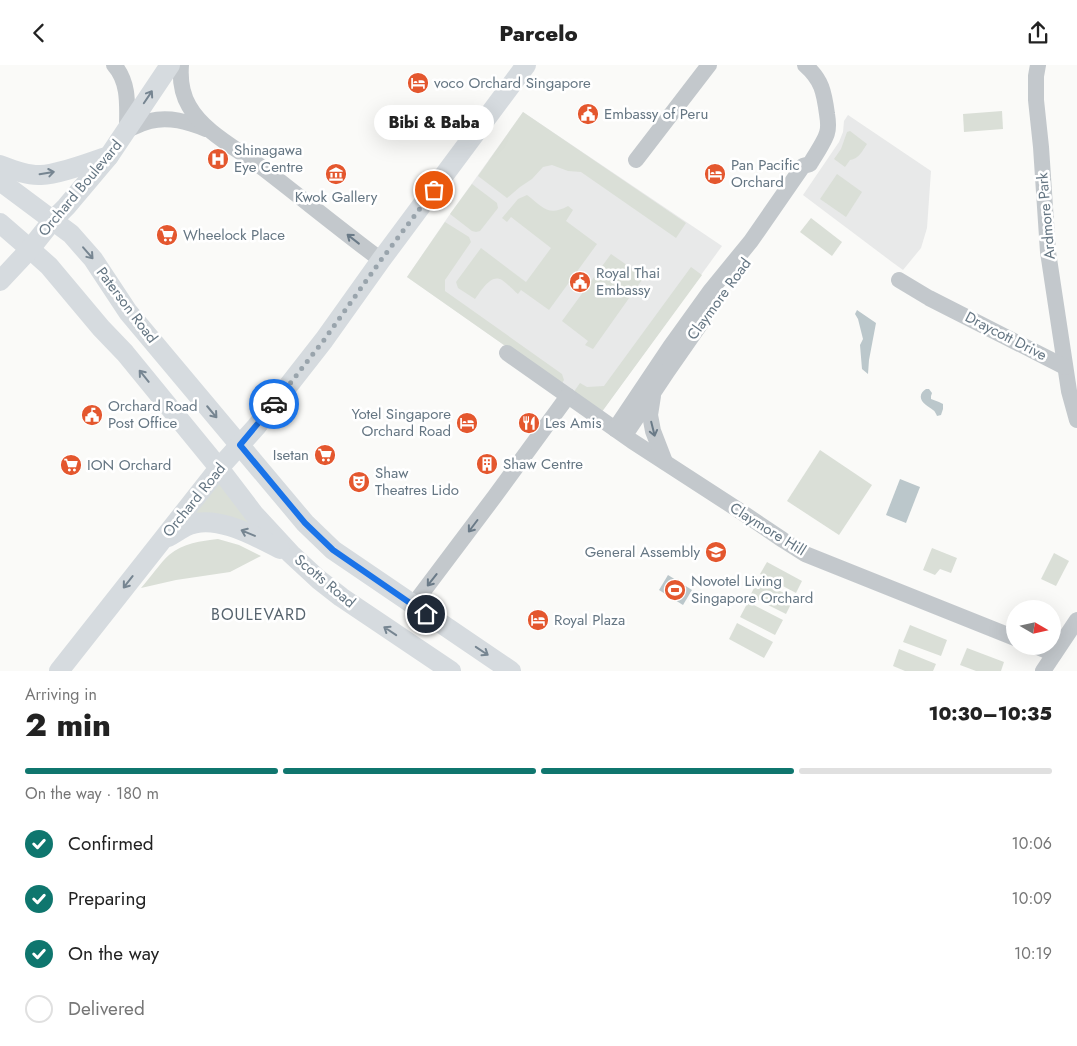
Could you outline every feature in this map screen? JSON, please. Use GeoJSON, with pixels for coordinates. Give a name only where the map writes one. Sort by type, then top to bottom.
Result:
{"type":"FeatureCollection","features":[{"type":"Feature","properties":{"kind":"main road","name":"Orchard Boulevard"},"geometry":{"type":"LineString","coordinates":[[0,281],[30,249],[109,156],[170,65]]}},
{"type":"Feature","properties":{"kind":"main road","name":"Orchard Road"},"geometry":{"type":"LineString","coordinates":[[59,671],[158,544],[219,468],[256,427],[324,340],[526,65]]}},
{"type":"Feature","properties":{"kind":"main road"},"geometry":{"type":"LineString","coordinates":[[0,165],[17,171],[41,175],[109,156]]}},
{"type":"Feature","properties":{"kind":"main road","name":"Paterson Road"},"geometry":{"type":"LineString","coordinates":[[0,181],[71,234],[93,259],[128,312],[240,445]]}},
{"type":"Feature","properties":{"kind":"main road","name":"Paterson Road"},"geometry":{"type":"LineString","coordinates":[[0,223],[49,266],[101,328],[125,353],[219,468]]}},
{"type":"Feature","properties":{"kind":"main road","name":"Scotts Road"},"geometry":{"type":"LineString","coordinates":[[240,445],[305,523],[333,550],[512,671]]}},
{"type":"Feature","properties":{"kind":"main road","name":"Scotts Road"},"geometry":{"type":"LineString","coordinates":[[219,468],[254,514],[318,579],[341,597],[451,671]]}},
{"type":"Feature","properties":{"kind":"main road"},"geometry":{"type":"LineString","coordinates":[[158,544],[186,526],[201,522],[214,523],[246,532],[292,554]]}},
{"type":"Feature","properties":{"kind":"street"},"geometry":{"type":"LineString","coordinates":[[114,65],[120,72],[125,84],[127,130],[149,121],[164,119],[191,123],[211,131]]}},
{"type":"Feature","properties":{"kind":"street"},"geometry":{"type":"LineString","coordinates":[[181,65],[182,89],[188,105],[211,131],[264,168],[381,260]]}},
{"type":"Feature","properties":{"kind":"street"},"geometry":{"type":"LineString","coordinates":[[636,160],[708,65]]}},
{"type":"Feature","properties":{"kind":"street","name":"Claymore Road"},"geometry":{"type":"LineString","coordinates":[[620,432],[653,394],[724,291],[811,172],[810,164],[827,134],[828,120],[825,99],[820,84],[813,72],[805,65]]}},
{"type":"Feature","properties":{"kind":"street","name":"Ardmore Park"},"geometry":{"type":"LineString","coordinates":[[1038,65],[1036,100],[1048,252],[1066,367]]}},
{"type":"Feature","properties":{"kind":"street","name":"Claymore Road"},"geometry":{"type":"LineString","coordinates":[[620,432],[670,347],[711,290],[751,241],[803,166],[810,164]]}},
{"type":"Feature","properties":{"kind":"street","name":"Draycott Drive"},"geometry":{"type":"LineString","coordinates":[[899,279],[929,298],[1066,367],[1069,391],[1077,420]]}},
{"type":"Feature","properties":{"kind":"street","name":"Claymore Hill"},"geometry":{"type":"LineString","coordinates":[[507,353],[620,432],[782,541],[805,554],[1006,634]]}},
{"type":"Feature","properties":{"kind":"street"},"geometry":{"type":"LineString","coordinates":[[653,394],[650,415],[653,431],[665,462]]}},
{"type":"Feature","properties":{"kind":"street"},"geometry":{"type":"LineString","coordinates":[[413,605],[568,396]]}},
{"type":"Feature","properties":{"kind":"street"},"geometry":{"type":"LineString","coordinates":[[1061,630],[1075,624]]}},
{"type":"Feature","properties":{"kind":"street"},"geometry":{"type":"LineString","coordinates":[[1061,644],[1075,624]]}},
{"type":"Feature","properties":{"kind":"street"},"geometry":{"type":"LineString","coordinates":[[1044,671],[1053,655]]}},
{"type":"Feature","properties":{"kind":"shaded area"},"geometry":{"type":"Polygon","coordinates":[[[1002,111],[1003,129],[964,132],[963,114],[1002,111]]]}},
{"type":"Feature","properties":{"kind":"shaded area"},"geometry":{"type":"Polygon","coordinates":[[[523,112],[722,246],[601,413],[407,277],[523,112]]]}},
{"type":"Feature","properties":{"kind":"shaded area"},"geometry":{"type":"Polygon","coordinates":[[[523,112],[686,223],[676,238],[581,172],[568,171],[552,165],[543,167],[532,179],[507,198],[478,176],[523,112]]]}},
{"type":"Feature","properties":{"kind":"shaded area"},"geometry":{"type":"Polygon","coordinates":[[[848,115],[931,171],[927,228],[921,248],[903,270],[803,195],[839,142],[843,132],[844,121],[848,115]]]}},
{"type":"Feature","properties":{"kind":"shaded area"},"geometry":{"type":"Polygon","coordinates":[[[850,131],[867,144],[862,152],[850,160],[845,167],[834,159],[841,149],[847,132],[850,131]]]}},
{"type":"Feature","properties":{"kind":"shaded area"},"geometry":{"type":"Polygon","coordinates":[[[837,174],[862,192],[846,217],[820,199],[837,174]]]}},
{"type":"Feature","properties":{"kind":"shaded area"},"geometry":{"type":"Polygon","coordinates":[[[472,184],[497,203],[498,208],[480,231],[476,232],[450,214],[472,184]]]}},
{"type":"Feature","properties":{"kind":"shaded area"},"geometry":{"type":"Polygon","coordinates":[[[527,195],[550,211],[568,206],[573,210],[566,221],[597,244],[549,310],[521,290],[518,294],[498,278],[490,281],[475,299],[458,288],[456,282],[481,248],[526,282],[551,248],[511,217],[507,222],[502,218],[518,199],[527,195]]]}},
{"type":"Feature","properties":{"kind":"shaded area"},"geometry":{"type":"Polygon","coordinates":[[[811,218],[842,242],[832,256],[800,232],[811,218]]]}},
{"type":"Feature","properties":{"kind":"shaded area"},"geometry":{"type":"Polygon","coordinates":[[[445,222],[469,237],[471,242],[445,280],[445,291],[562,374],[564,380],[561,385],[407,277],[445,222]]]}},
{"type":"Feature","properties":{"kind":"shaded area"},"geometry":{"type":"Polygon","coordinates":[[[611,254],[644,277],[593,349],[585,345],[588,341],[562,321],[611,254]]]}},
{"type":"Feature","properties":{"kind":"shaded area"},"geometry":{"type":"Polygon","coordinates":[[[691,267],[702,275],[601,413],[573,393],[580,383],[587,387],[604,386],[691,267]]]}},
{"type":"Feature","properties":{"kind":"shaded area"},"geometry":{"type":"Polygon","coordinates":[[[857,310],[876,323],[868,374],[862,369],[860,345],[863,339],[855,314],[857,310]]]}},
{"type":"Feature","properties":{"kind":"shaded area"},"geometry":{"type":"Polygon","coordinates":[[[926,389],[929,389],[932,393],[931,399],[943,404],[941,415],[937,416],[922,401],[921,395],[926,389]]]}},
{"type":"Feature","properties":{"kind":"shaded area"},"geometry":{"type":"Polygon","coordinates":[[[820,450],[872,485],[839,535],[787,501],[820,450]]]}},
{"type":"Feature","properties":{"kind":"shaded area"},"geometry":{"type":"Polygon","coordinates":[[[219,468],[254,514],[246,532],[186,526],[219,468]]]}},
{"type":"Feature","properties":{"kind":"shaded area"},"geometry":{"type":"Polygon","coordinates":[[[900,479],[920,487],[906,523],[886,515],[900,479]]]}},
{"type":"Feature","properties":{"kind":"shaded area"},"geometry":{"type":"Polygon","coordinates":[[[218,539],[239,545],[261,556],[230,572],[176,580],[141,588],[162,562],[174,551],[192,543],[218,539]]]}},
{"type":"Feature","properties":{"kind":"shaded area"},"geometry":{"type":"Polygon","coordinates":[[[932,548],[957,558],[951,573],[940,569],[935,575],[923,570],[932,548]]]}},
{"type":"Feature","properties":{"kind":"shaded area"},"geometry":{"type":"Polygon","coordinates":[[[1054,553],[1069,561],[1056,586],[1041,579],[1054,553]]]}},
{"type":"Feature","properties":{"kind":"shaded area"},"geometry":{"type":"Polygon","coordinates":[[[767,562],[802,581],[796,593],[760,574],[767,562]]]}},
{"type":"Feature","properties":{"kind":"shaded area","name":"Novotel Living Singapore Orchard"},"geometry":{"type":"Polygon","coordinates":[[[668,575],[692,590],[683,605],[659,590],[668,575]]]}},
{"type":"Feature","properties":{"kind":"shaded area"},"geometry":{"type":"Polygon","coordinates":[[[758,580],[794,598],[786,614],[750,596],[758,580]]]}},
{"type":"Feature","properties":{"kind":"shaded area"},"geometry":{"type":"Polygon","coordinates":[[[748,602],[783,620],[775,635],[740,617],[748,602]]]}},
{"type":"Feature","properties":{"kind":"shaded area"},"geometry":{"type":"Polygon","coordinates":[[[737,623],[773,642],[764,658],[729,639],[737,623]]]}},
{"type":"Feature","properties":{"kind":"shaded area"},"geometry":{"type":"Polygon","coordinates":[[[910,625],[947,640],[941,656],[903,642],[910,625]]]}},
{"type":"Feature","properties":{"kind":"shaded area"},"geometry":{"type":"Polygon","coordinates":[[[967,648],[1004,662],[1001,671],[976,671],[960,665],[967,648]]]}},
{"type":"Feature","properties":{"kind":"shaded area"},"geometry":{"type":"Polygon","coordinates":[[[899,649],[936,664],[933,671],[905,671],[893,666],[899,649]]]}},
{"type":"Feature","properties":{"kind":"way so far"},"geometry":{"type":"LineString","coordinates":[[274,404],[324,340],[434,190]]}},
{"type":"Feature","properties":{"kind":"place","name":"voco Orchard Singapore"},"geometry":{"type":"Point","coordinates":[418,83]}},
{"type":"Feature","properties":{"kind":"place","name":"Embassy of Peru"},"geometry":{"type":"Point","coordinates":[588,114]}},
{"type":"Feature","properties":{"kind":"place","name":"Shinagawa Eye Centre"},"geometry":{"type":"Point","coordinates":[218,159]}},
{"type":"Feature","properties":{"kind":"place","name":"Kwok Gallery"},"geometry":{"type":"Point","coordinates":[336,174]}},
{"type":"Feature","properties":{"kind":"place","name":"Pan Pacific Orchard"},"geometry":{"type":"Point","coordinates":[715,174]}},
{"type":"Feature","properties":{"kind":"place","name":"Bibi & Baba"},"geometry":{"type":"Point","coordinates":[434,190]}},
{"type":"Feature","properties":{"kind":"place","name":"Wheelock Place"},"geometry":{"type":"Point","coordinates":[167,235]}},
{"type":"Feature","properties":{"kind":"place","name":"Royal Thai Embassy"},"geometry":{"type":"Point","coordinates":[580,282]}},
{"type":"Feature","properties":{"kind":"place","name":"Orchard Road Post Office"},"geometry":{"type":"Point","coordinates":[92,415]}},
{"type":"Feature","properties":{"kind":"place","name":"Yotel Singapore Orchard Road"},"geometry":{"type":"Point","coordinates":[467,423]}},
{"type":"Feature","properties":{"kind":"place","name":"Les Amis"},"geometry":{"type":"Point","coordinates":[529,423]}},
{"type":"Feature","properties":{"kind":"place","name":"Isetan"},"geometry":{"type":"Point","coordinates":[325,455]}},
{"type":"Feature","properties":{"kind":"place","name":"Shaw Centre"},"geometry":{"type":"Point","coordinates":[487,464]}},
{"type":"Feature","properties":{"kind":"place","name":"ION Orchard"},"geometry":{"type":"Point","coordinates":[71,465]}},
{"type":"Feature","properties":{"kind":"place","name":"Shaw Theatres Lido"},"geometry":{"type":"Point","coordinates":[359,482]}},
{"type":"Feature","properties":{"kind":"place","name":"General Assembly"},"geometry":{"type":"Point","coordinates":[716,552]}},
{"type":"Feature","properties":{"kind":"place","name":"Novotel Living Singapore Orchard"},"geometry":{"type":"Point","coordinates":[675,590]}},
{"type":"Feature","properties":{"kind":"place","name":"Royal Plaza"},"geometry":{"type":"Point","coordinates":[538,620]}},
{"type":"Feature","properties":{"kind":"district","name":"BOULEVARD"},"geometry":{"type":"Point","coordinates":[259,614]}},
{"type":"Feature","properties":{"kind":"route"},"geometry":{"type":"LineString","coordinates":[[274,404],[240,445],[305,523],[333,550],[426,614]]}}]}
